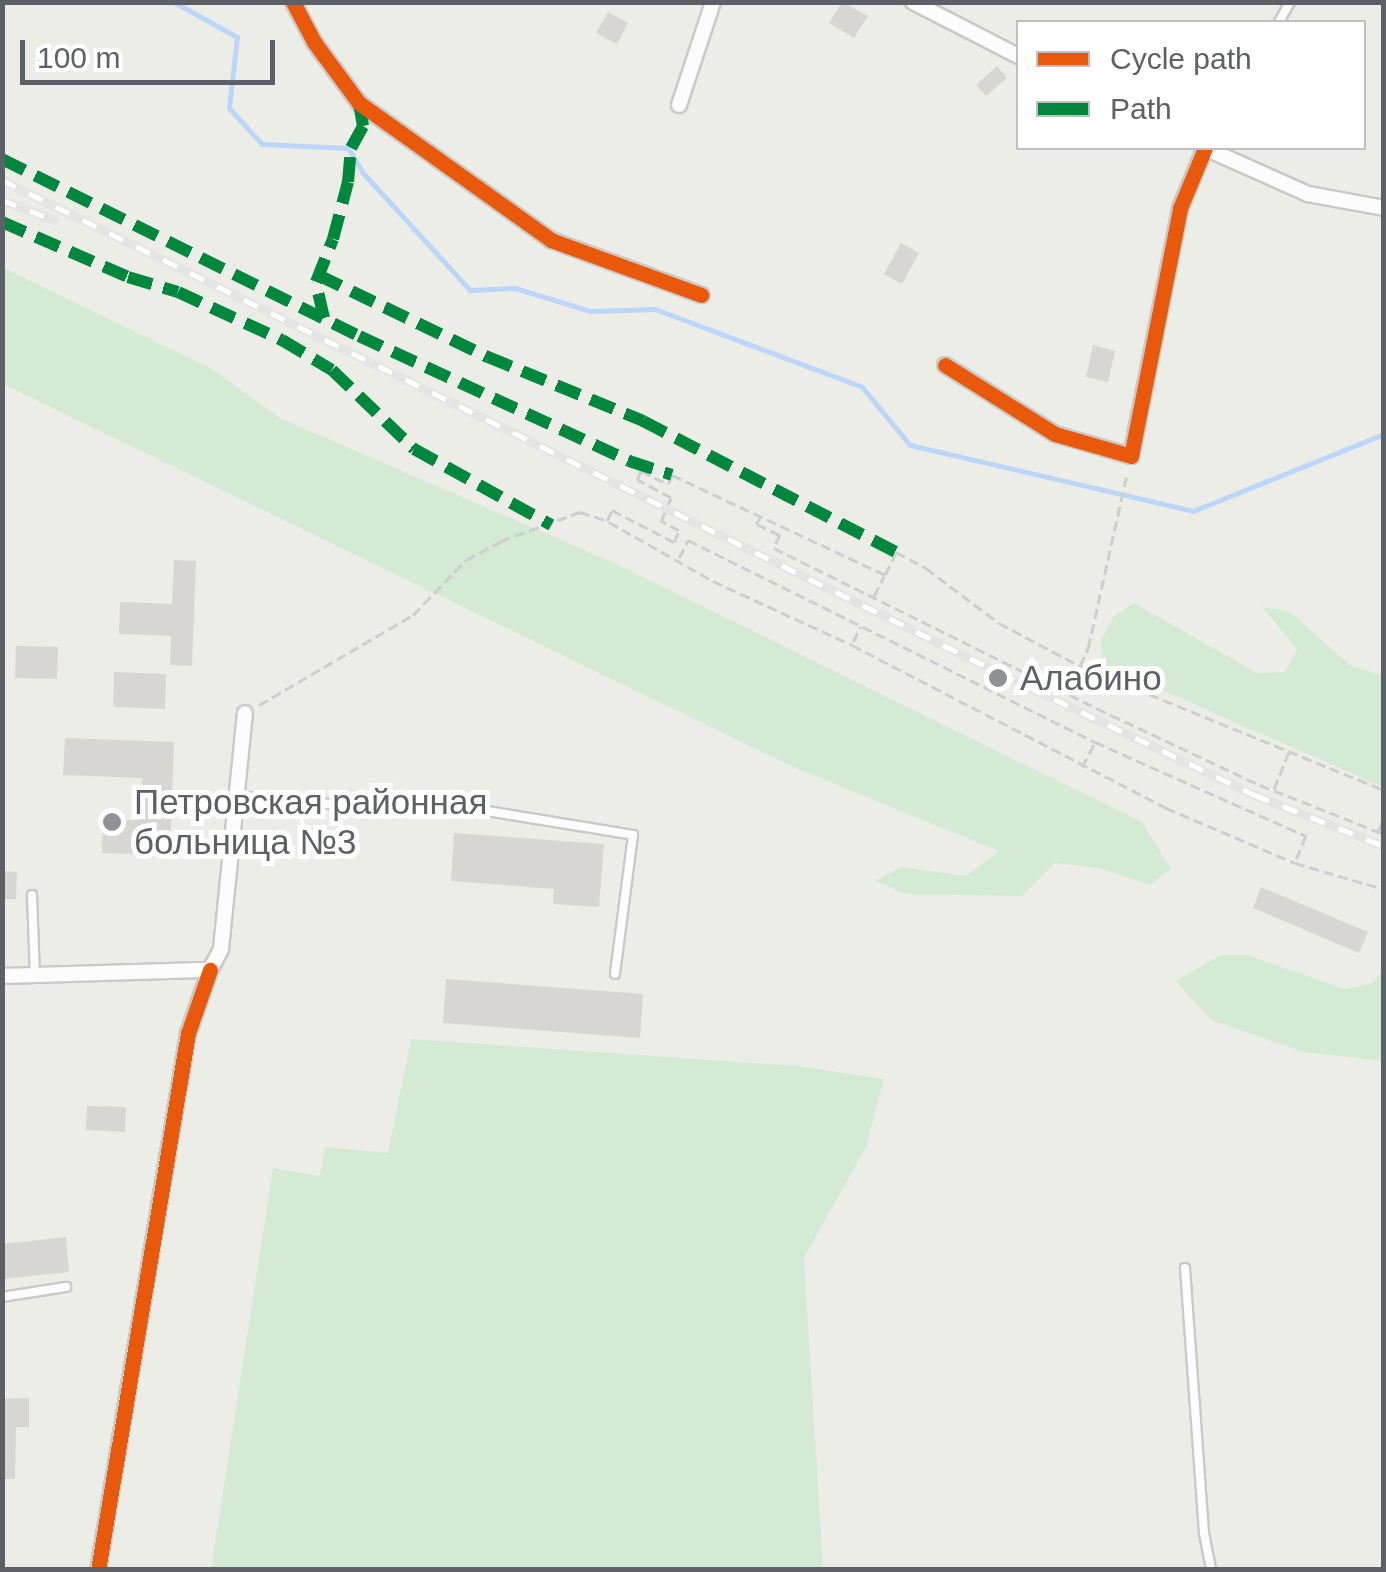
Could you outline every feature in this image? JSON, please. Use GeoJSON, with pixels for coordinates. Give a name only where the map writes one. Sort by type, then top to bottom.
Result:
{"type":"FeatureCollection","features":[{"type":"Feature","properties":{"kind":"street"},"geometry":{"type":"LineString","coordinates":[[293,2],[348,88],[375,115],[551,240],[701,295]]}},
{"type":"Feature","properties":{"kind":"street"},"geometry":{"type":"LineString","coordinates":[[680,105],[713,2]]}},
{"type":"Feature","properties":{"kind":"street"},"geometry":{"type":"LineString","coordinates":[[912,2],[1016,55]]}},
{"type":"Feature","properties":{"kind":"street"},"geometry":{"type":"LineString","coordinates":[[945,365],[1055,434],[1131,456],[1180,208],[1204,150]]}},
{"type":"Feature","properties":{"kind":"street"},"geometry":{"type":"LineString","coordinates":[[1209,150],[1308,194],[1384,208]]}},
{"type":"Feature","properties":{"kind":"street"},"geometry":{"type":"LineString","coordinates":[[98,1570],[188,1033],[221,949],[245,713]]}},
{"type":"Feature","properties":{"kind":"street"},"geometry":{"type":"LineString","coordinates":[[2,976],[210,970]]}},
{"type":"Feature","properties":{"kind":"lane"},"geometry":{"type":"LineString","coordinates":[[236,796],[411,811],[487,812],[633,835],[615,974]]}},
{"type":"Feature","properties":{"kind":"lane"},"geometry":{"type":"LineString","coordinates":[[32,895],[35,975]]}},
{"type":"Feature","properties":{"kind":"lane"},"geometry":{"type":"LineString","coordinates":[[1185,1268],[1204,1534],[1211,1570]]}},
{"type":"Feature","properties":{"kind":"lane"},"geometry":{"type":"LineString","coordinates":[[2,1296],[66,1288]]}},
{"type":"Feature","properties":{"kind":"path"},"geometry":{"type":"LineString","coordinates":[[607,521],[612,510],[674,542],[679,531],[660,521],[671,498],[637,480],[642,471],[668,484],[672,475],[884,574]]}},
{"type":"Feature","properties":{"kind":"path"},"geometry":{"type":"LineString","coordinates":[[1066,694],[1088,648],[1120,516],[1125,479]]}},
{"type":"Feature","properties":{"kind":"path"},"geometry":{"type":"LineString","coordinates":[[245,713],[414,615],[466,560],[501,541],[580,512],[607,521],[714,581],[852,645],[1082,767],[1295,863],[1384,889]]}},
{"type":"Feature","properties":{"kind":"path"},"geometry":{"type":"LineString","coordinates":[[760,516],[757,524],[780,535],[774,548],[1066,694],[1274,790],[1384,834]]}},
{"type":"Feature","properties":{"kind":"path"},"geometry":{"type":"LineString","coordinates":[[679,559],[688,540],[1094,742],[1306,836],[1295,863]]}},
{"type":"Feature","properties":{"kind":"path"},"geometry":{"type":"LineString","coordinates":[[874,597],[896,552],[926,568],[999,624],[1080,666],[1384,790]]}},
{"type":"Feature","properties":{"kind":"path"},"geometry":{"type":"LineString","coordinates":[[852,645],[861,626]]}},
{"type":"Feature","properties":{"kind":"path"},"geometry":{"type":"LineString","coordinates":[[1082,767],[1094,742]]}},
{"type":"Feature","properties":{"kind":"path"},"geometry":{"type":"LineString","coordinates":[[1274,790],[1290,751]]}},
{"type":"Feature","properties":{"kind":"path"},"geometry":{"type":"LineString","coordinates":[[1378,832],[1384,816]]}},
{"type":"Feature","properties":{"kind":"green space"},"geometry":{"type":"Polygon","coordinates":[[[2,267],[212,369],[280,418],[614,563],[1142,822],[1171,869],[1150,885],[1099,868],[1055,863],[1022,896],[906,894],[875,881],[901,867],[966,876],[999,851],[793,767],[3,384],[2,267]]]}},
{"type":"Feature","properties":{"kind":"green space"},"geometry":{"type":"Polygon","coordinates":[[[1134,603],[1257,673],[1285,672],[1297,649],[1262,607],[1289,611],[1350,665],[1383,676],[1383,787],[1102,664],[1101,640],[1113,617],[1134,603]]]}},
{"type":"Feature","properties":{"kind":"green space"},"geometry":{"type":"Polygon","coordinates":[[[1222,955],[1247,955],[1345,989],[1373,983],[1383,970],[1383,1061],[1304,1052],[1213,1021],[1175,981],[1222,955]]]}},
{"type":"Feature","properties":{"kind":"green space"},"geometry":{"type":"Polygon","coordinates":[[[411,1039],[798,1066],[884,1079],[866,1147],[804,1258],[823,1569],[211,1569],[273,1168],[320,1176],[325,1147],[388,1153],[411,1039]]]}},
{"type":"Feature","properties":{"kind":"building"},"geometry":{"type":"Polygon","coordinates":[[[842,2],[868,16],[854,38],[829,23],[842,2]]]}},
{"type":"Feature","properties":{"kind":"building"},"geometry":{"type":"Polygon","coordinates":[[[608,12],[628,23],[617,44],[596,33],[608,12]]]}},
{"type":"Feature","properties":{"kind":"building"},"geometry":{"type":"Polygon","coordinates":[[[997,66],[1007,78],[986,96],[976,85],[997,66]]]}},
{"type":"Feature","properties":{"kind":"building"},"geometry":{"type":"Polygon","coordinates":[[[901,243],[919,253],[902,284],[884,274],[901,243]]]}},
{"type":"Feature","properties":{"kind":"building"},"geometry":{"type":"Polygon","coordinates":[[[1093,345],[1115,351],[1108,382],[1086,377],[1093,345]]]}},
{"type":"Feature","properties":{"kind":"building"},"geometry":{"type":"Polygon","coordinates":[[[174,560],[196,561],[192,666],[170,665],[171,636],[119,634],[120,602],[172,604],[174,560]]]}},
{"type":"Feature","properties":{"kind":"building"},"geometry":{"type":"Polygon","coordinates":[[[16,646],[58,647],[57,679],[15,678],[16,646]]]}},
{"type":"Feature","properties":{"kind":"building"},"geometry":{"type":"Polygon","coordinates":[[[114,672],[166,674],[165,709],[113,707],[114,672]]]}},
{"type":"Feature","properties":{"kind":"building"},"geometry":{"type":"Polygon","coordinates":[[[65,738],[174,742],[170,855],[102,853],[103,819],[140,820],[142,778],[63,775],[65,738]]]}},
{"type":"Feature","properties":{"kind":"building"},"geometry":{"type":"Polygon","coordinates":[[[454,833],[604,844],[599,907],[553,904],[554,889],[451,881],[454,833]]]}},
{"type":"Feature","properties":{"kind":"building"},"geometry":{"type":"Polygon","coordinates":[[[2,871],[17,872],[16,899],[2,899],[2,871]]]}},
{"type":"Feature","properties":{"kind":"building"},"geometry":{"type":"Polygon","coordinates":[[[1261,887],[1368,932],[1359,953],[1253,908],[1261,887]]]}},
{"type":"Feature","properties":{"kind":"building"},"geometry":{"type":"Polygon","coordinates":[[[446,979],[643,994],[640,1038],[443,1023],[446,979]]]}},
{"type":"Feature","properties":{"kind":"building"},"geometry":{"type":"Polygon","coordinates":[[[87,1106],[126,1107],[125,1132],[86,1130],[87,1106]]]}},
{"type":"Feature","properties":{"kind":"building"},"geometry":{"type":"Polygon","coordinates":[[[66,1237],[69,1272],[2,1279],[2,1244],[66,1237]]]}},
{"type":"Feature","properties":{"kind":"building"},"geometry":{"type":"Polygon","coordinates":[[[29,1398],[29,1427],[16,1427],[15,1479],[2,1479],[2,1399],[29,1398]]]}},
{"type":"Feature","properties":{"kind":"waterway"},"geometry":{"type":"LineString","coordinates":[[174,2],[237,37],[229,108],[262,144],[348,148],[363,173],[470,290],[515,288],[590,311],[655,309],[862,387],[910,445],[1193,511],[1384,434]]}},
{"type":"Feature","properties":{"kind":"railway"},"geometry":{"type":"LineString","coordinates":[[2,180],[1000,673],[1255,795],[1384,846]]}},
{"type":"Feature","properties":{"kind":"railway"},"geometry":{"type":"LineString","coordinates":[[2,200],[57,221]]}},
{"type":"Feature","properties":{"kind":"marked path"},"geometry":{"type":"LineString","coordinates":[[324,318],[316,282],[333,239],[348,182],[351,148],[363,126],[359,103]]}},
{"type":"Feature","properties":{"kind":"marked path"},"geometry":{"type":"LineString","coordinates":[[2,159],[359,336],[629,461],[672,475]]}},
{"type":"Feature","properties":{"kind":"marked path"},"geometry":{"type":"LineString","coordinates":[[2,222],[128,277],[178,292],[282,340],[332,370],[414,449],[551,525]]}},
{"type":"Feature","properties":{"kind":"marked path"},"geometry":{"type":"LineString","coordinates":[[318,275],[488,357],[643,421],[896,552]]}},
{"type":"Feature","properties":{"kind":"cycle path"},"geometry":{"type":"LineString","coordinates":[[293,2],[314,42],[359,103],[551,240],[701,295]]}},
{"type":"Feature","properties":{"kind":"cycle path"},"geometry":{"type":"LineString","coordinates":[[945,365],[1055,434],[1131,456],[1180,208],[1204,150]]}},
{"type":"Feature","properties":{"kind":"cycle path"},"geometry":{"type":"LineString","coordinates":[[98,1570],[188,1033],[210,970]]}},
{"type":"Feature","properties":{"kind":"place","name":"Алабино"},"geometry":{"type":"Point","coordinates":[998,678]}},
{"type":"Feature","properties":{"kind":"place","name":"Петровская районная больница №3"},"geometry":{"type":"Point","coordinates":[112,822]}}]}
